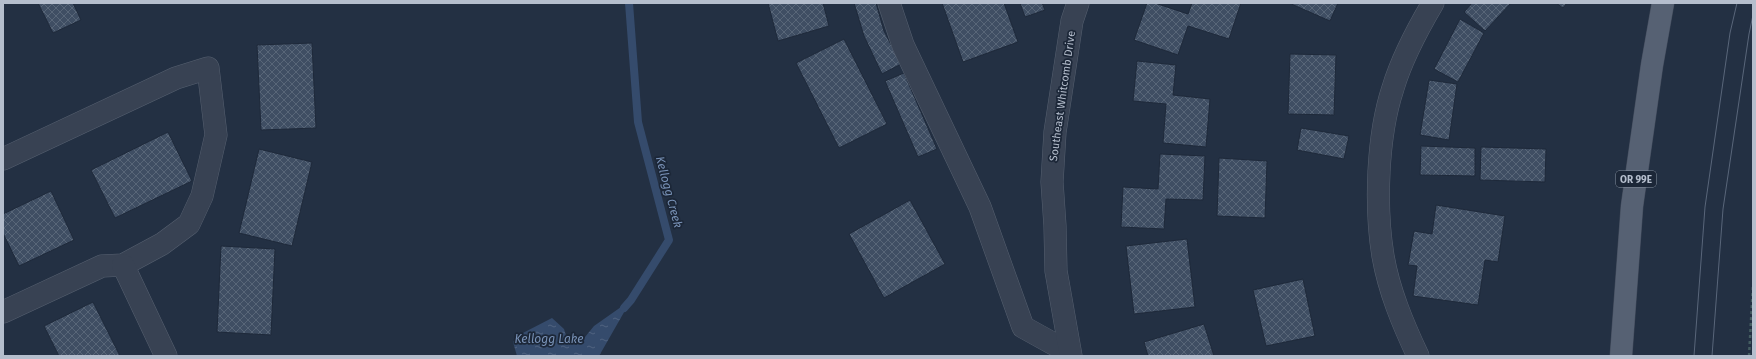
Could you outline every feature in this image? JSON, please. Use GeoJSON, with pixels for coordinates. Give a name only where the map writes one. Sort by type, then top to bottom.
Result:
{"type":"FeatureCollection","features":[{"type":"Feature","properties":{"kind":"main road","name":"OR 99E"},"geometry":{"type":"LineString","coordinates":[[1621,356],[1632,206],[1652,65],[1663,3]]}},
{"type":"Feature","properties":{"kind":"street"},"geometry":{"type":"LineString","coordinates":[[889,3],[902,45],[980,207],[1023,327],[1071,354]]}},
{"type":"Feature","properties":{"kind":"street","name":"Southeast Whitcomb Drive"},"geometry":{"type":"LineString","coordinates":[[1071,354],[1056,271],[1052,182],[1055,132],[1072,21],[1078,3]]}},
{"type":"Feature","properties":{"kind":"street"},"geometry":{"type":"LineString","coordinates":[[1418,356],[1394,299],[1385,268],[1379,206],[1379,174],[1382,142],[1392,88],[1406,52],[1433,3]]}},
{"type":"Feature","properties":{"kind":"street"},"geometry":{"type":"LineString","coordinates":[[3,159],[176,78],[208,68],[216,135],[202,196],[189,224],[162,244],[123,266],[102,266],[3,312]]}},
{"type":"Feature","properties":{"kind":"street"},"geometry":{"type":"LineString","coordinates":[[123,266],[166,356]]}},
{"type":"Feature","properties":{"kind":"path"},"geometry":{"type":"LineString","coordinates":[[1749,356],[1753,285]]}},
{"type":"Feature","properties":{"kind":"water","name":"Kellogg Lake"},"geometry":{"type":"Polygon","coordinates":[[[631,300],[599,356],[517,356],[513,342],[519,335],[552,318],[564,329],[567,339],[581,342],[594,326],[631,300]]]}},
{"type":"Feature","properties":{"kind":"building"},"geometry":{"type":"Polygon","coordinates":[[[38,3],[73,3],[81,20],[53,33],[38,3]]]}},
{"type":"Feature","properties":{"kind":"building"},"geometry":{"type":"Polygon","coordinates":[[[768,3],[823,3],[829,26],[778,41],[768,3]]]}},
{"type":"Feature","properties":{"kind":"building"},"geometry":{"type":"Polygon","coordinates":[[[854,3],[876,3],[884,31],[901,64],[882,74],[864,36],[854,3]]]}},
{"type":"Feature","properties":{"kind":"building"},"geometry":{"type":"Polygon","coordinates":[[[942,3],[1004,3],[1018,42],[963,62],[942,3]]]}},
{"type":"Feature","properties":{"kind":"building"},"geometry":{"type":"Polygon","coordinates":[[[1020,3],[1042,3],[1045,10],[1025,17],[1020,3]]]}},
{"type":"Feature","properties":{"kind":"building"},"geometry":{"type":"Polygon","coordinates":[[[1147,3],[1155,3],[1188,14],[1192,3],[1241,3],[1229,39],[1188,26],[1178,55],[1134,40],[1147,3]]]}},
{"type":"Feature","properties":{"kind":"building"},"geometry":{"type":"Polygon","coordinates":[[[1289,3],[1338,3],[1330,21],[1289,3]]]}},
{"type":"Feature","properties":{"kind":"building"},"geometry":{"type":"Polygon","coordinates":[[[1472,3],[1511,3],[1485,31],[1464,12],[1472,3]]]}},
{"type":"Feature","properties":{"kind":"building"},"geometry":{"type":"Polygon","coordinates":[[[1556,3],[1567,3],[1563,8],[1556,3]]]}},
{"type":"Feature","properties":{"kind":"building"},"geometry":{"type":"Polygon","coordinates":[[[1460,19],[1484,33],[1458,82],[1434,69],[1460,19]]]}},
{"type":"Feature","properties":{"kind":"building"},"geometry":{"type":"Polygon","coordinates":[[[844,39],[887,124],[839,148],[796,63],[844,39]]]}},
{"type":"Feature","properties":{"kind":"building"},"geometry":{"type":"Polygon","coordinates":[[[312,43],[316,128],[261,130],[257,45],[312,43]]]}},
{"type":"Feature","properties":{"kind":"building"},"geometry":{"type":"Polygon","coordinates":[[[1290,54],[1336,55],[1334,115],[1288,114],[1290,54]]]}},
{"type":"Feature","properties":{"kind":"building"},"geometry":{"type":"Polygon","coordinates":[[[1137,61],[1176,65],[1173,95],[1210,99],[1206,147],[1163,143],[1166,104],[1133,101],[1137,61]]]}},
{"type":"Feature","properties":{"kind":"building"},"geometry":{"type":"Polygon","coordinates":[[[904,73],[937,149],[918,157],[885,81],[904,73]]]}},
{"type":"Feature","properties":{"kind":"building"},"geometry":{"type":"Polygon","coordinates":[[[1429,80],[1457,84],[1449,140],[1420,135],[1429,80]]]}},
{"type":"Feature","properties":{"kind":"building"},"geometry":{"type":"Polygon","coordinates":[[[1301,128],[1349,136],[1344,159],[1297,150],[1301,128]]]}},
{"type":"Feature","properties":{"kind":"building"},"geometry":{"type":"Polygon","coordinates":[[[168,132],[192,181],[115,218],[91,170],[168,132]]]}},
{"type":"Feature","properties":{"kind":"building"},"geometry":{"type":"Polygon","coordinates":[[[1421,146],[1475,148],[1475,176],[1420,175],[1421,146]]]}},
{"type":"Feature","properties":{"kind":"building"},"geometry":{"type":"Polygon","coordinates":[[[1481,147],[1546,149],[1545,182],[1480,180],[1481,147]]]}},
{"type":"Feature","properties":{"kind":"building"},"geometry":{"type":"Polygon","coordinates":[[[259,149],[312,162],[292,246],[239,233],[259,149]]]}},
{"type":"Feature","properties":{"kind":"building"},"geometry":{"type":"Polygon","coordinates":[[[1160,154],[1205,156],[1203,200],[1166,199],[1164,229],[1121,227],[1123,187],[1158,189],[1160,154]]]}},
{"type":"Feature","properties":{"kind":"building"},"geometry":{"type":"Polygon","coordinates":[[[1219,158],[1267,161],[1265,218],[1217,216],[1219,158]]]}},
{"type":"Feature","properties":{"kind":"building"},"geometry":{"type":"Polygon","coordinates":[[[51,191],[74,240],[19,266],[3,233],[3,214],[51,191]]]}},
{"type":"Feature","properties":{"kind":"building"},"geometry":{"type":"Polygon","coordinates":[[[910,200],[945,264],[884,298],[849,234],[910,200]]]}},
{"type":"Feature","properties":{"kind":"building"},"geometry":{"type":"Polygon","coordinates":[[[1436,205],[1505,216],[1498,262],[1485,260],[1478,305],[1413,296],[1417,266],[1408,265],[1414,231],[1432,234],[1436,205]]]}},
{"type":"Feature","properties":{"kind":"building"},"geometry":{"type":"Polygon","coordinates":[[[1187,239],[1195,307],[1134,314],[1126,246],[1187,239]]]}},
{"type":"Feature","properties":{"kind":"building"},"geometry":{"type":"Polygon","coordinates":[[[221,246],[275,249],[271,335],[217,332],[221,246]]]}},
{"type":"Feature","properties":{"kind":"building"},"geometry":{"type":"Polygon","coordinates":[[[1303,279],[1315,336],[1266,346],[1253,290],[1303,279]]]}},
{"type":"Feature","properties":{"kind":"building"},"geometry":{"type":"Polygon","coordinates":[[[93,302],[120,356],[59,356],[44,326],[93,302]]]}},
{"type":"Feature","properties":{"kind":"building"},"geometry":{"type":"Polygon","coordinates":[[[1204,324],[1214,356],[1148,356],[1144,342],[1204,324]]]}},
{"type":"Feature","properties":{"kind":"waterway","name":"Kellogg Creek"},"geometry":{"type":"LineString","coordinates":[[624,308],[631,300],[669,240],[638,122],[629,3]]}},
{"type":"Feature","properties":{"kind":"tram line"},"geometry":{"type":"LineString","coordinates":[[1694,356],[1705,207],[1730,33],[1737,3]]}},
{"type":"Feature","properties":{"kind":"tram line"},"geometry":{"type":"LineString","coordinates":[[1712,356],[1723,209],[1753,15]]}}]}
